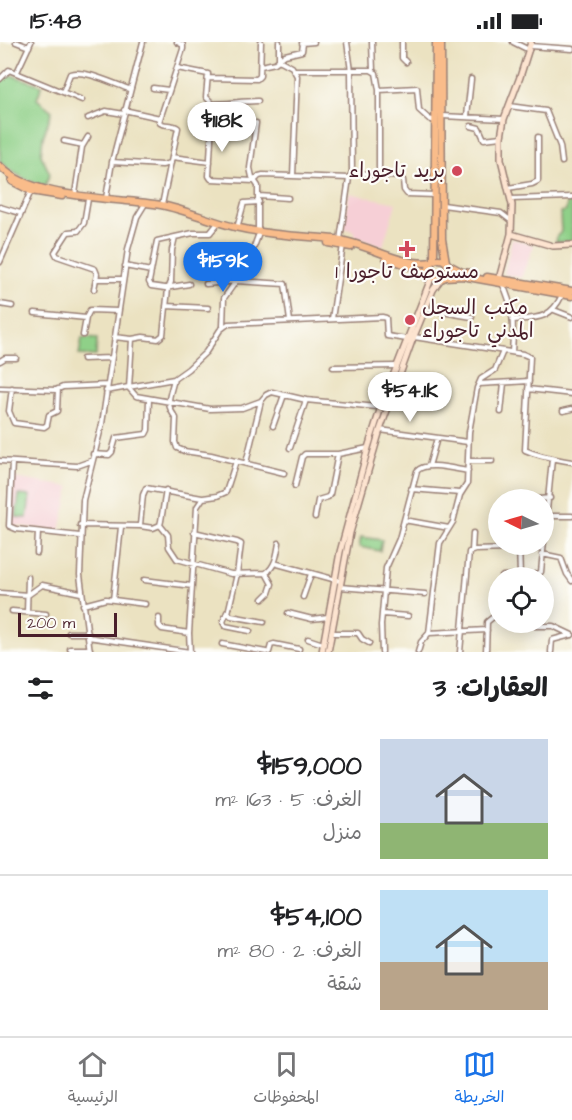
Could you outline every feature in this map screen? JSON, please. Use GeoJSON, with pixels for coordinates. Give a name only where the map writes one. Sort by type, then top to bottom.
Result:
{"type":"FeatureCollection","features":[{"type":"Feature","properties":{"kind":"main road"},"geometry":{"type":"LineString","coordinates":[[328,652],[345,528],[368,448],[411,339],[431,274],[429,267],[433,261],[435,195],[436,42]]}},
{"type":"Feature","properties":{"kind":"main road"},"geometry":{"type":"LineString","coordinates":[[322,652],[328,617],[350,533],[397,366],[435,286],[449,269],[442,247],[441,42]]}},
{"type":"Feature","properties":{"kind":"main road"},"geometry":{"type":"LineString","coordinates":[[500,281],[511,234],[511,202],[501,159],[501,136],[508,106],[530,46]]}},
{"type":"Feature","properties":{"kind":"main road"},"geometry":{"type":"LineString","coordinates":[[0,166],[32,189],[144,205],[258,234],[341,243],[419,264],[440,259],[462,272],[572,296]]}},
{"type":"Feature","properties":{"kind":"main road"},"geometry":{"type":"LineString","coordinates":[[0,172],[21,187],[88,200],[162,206],[217,225],[258,234]]}},
{"type":"Feature","properties":{"kind":"main road"},"geometry":{"type":"LineString","coordinates":[[511,234],[553,246],[572,245]]}},
{"type":"Feature","properties":{"kind":"main road"},"geometry":{"type":"LineString","coordinates":[[391,258],[443,278],[462,276],[572,291]]}},
{"type":"Feature","properties":{"kind":"street"},"geometry":{"type":"LineString","coordinates":[[16,42],[30,44],[17,72]]}},
{"type":"Feature","properties":{"kind":"street"},"geometry":{"type":"LineString","coordinates":[[106,198],[129,89],[143,42]]}},
{"type":"Feature","properties":{"kind":"street"},"geometry":{"type":"LineString","coordinates":[[162,206],[178,129],[175,126],[159,124],[184,47],[177,42]]}},
{"type":"Feature","properties":{"kind":"street"},"geometry":{"type":"LineString","coordinates":[[208,78],[257,79],[260,76],[261,42]]}},
{"type":"Feature","properties":{"kind":"street"},"geometry":{"type":"LineString","coordinates":[[279,42],[279,60]]}},
{"type":"Feature","properties":{"kind":"street"},"geometry":{"type":"LineString","coordinates":[[261,66],[279,60],[285,55],[302,51],[303,43],[314,42]]}},
{"type":"Feature","properties":{"kind":"street"},"geometry":{"type":"LineString","coordinates":[[332,319],[349,178],[352,172],[351,71],[347,42]]}},
{"type":"Feature","properties":{"kind":"street"},"geometry":{"type":"LineString","coordinates":[[372,42],[372,71],[378,79],[379,90],[379,174]]}},
{"type":"Feature","properties":{"kind":"street"},"geometry":{"type":"LineString","coordinates":[[402,42],[402,58],[406,62]]}},
{"type":"Feature","properties":{"kind":"street"},"geometry":{"type":"LineString","coordinates":[[513,42],[530,46],[572,49]]}},
{"type":"Feature","properties":{"kind":"street"},"geometry":{"type":"LineString","coordinates":[[279,60],[290,65],[297,81],[293,176]]}},
{"type":"Feature","properties":{"kind":"street"},"geometry":{"type":"LineString","coordinates":[[177,68],[208,74],[206,97],[213,104],[258,101]]}},
{"type":"Feature","properties":{"kind":"street"},"geometry":{"type":"LineString","coordinates":[[0,78],[8,70],[17,72],[82,100]]}},
{"type":"Feature","properties":{"kind":"street"},"geometry":{"type":"LineString","coordinates":[[294,70],[372,71]]}},
{"type":"Feature","properties":{"kind":"street"},"geometry":{"type":"LineString","coordinates":[[63,92],[70,74],[74,72],[100,78],[129,89]]}},
{"type":"Feature","properties":{"kind":"street"},"geometry":{"type":"LineString","coordinates":[[467,116],[471,79]]}},
{"type":"Feature","properties":{"kind":"street"},"geometry":{"type":"LineString","coordinates":[[153,88],[169,90]]}},
{"type":"Feature","properties":{"kind":"street"},"geometry":{"type":"LineString","coordinates":[[379,90],[417,88],[419,110],[429,119],[436,121]]}},
{"type":"Feature","properties":{"kind":"street"},"geometry":{"type":"LineString","coordinates":[[213,104],[209,176],[211,178],[254,181],[260,175],[349,178]]}},
{"type":"Feature","properties":{"kind":"street"},"geometry":{"type":"LineString","coordinates":[[508,106],[546,111],[560,146],[562,162]]}},
{"type":"Feature","properties":{"kind":"street"},"geometry":{"type":"LineString","coordinates":[[88,118],[106,111],[160,118]]}},
{"type":"Feature","properties":{"kind":"street"},"geometry":{"type":"LineString","coordinates":[[442,116],[504,119]]}},
{"type":"Feature","properties":{"kind":"street"},"geometry":{"type":"LineString","coordinates":[[106,391],[174,379],[206,352],[223,326],[224,297],[247,266],[258,234],[258,186],[250,168],[256,123]]}},
{"type":"Feature","properties":{"kind":"street"},"geometry":{"type":"LineString","coordinates":[[471,126],[478,128],[484,139],[501,136]]}},
{"type":"Feature","properties":{"kind":"street"},"geometry":{"type":"LineString","coordinates":[[75,194],[83,145],[88,137]]}},
{"type":"Feature","properties":{"kind":"street"},"geometry":{"type":"LineString","coordinates":[[507,188],[538,181],[538,138]]}},
{"type":"Feature","properties":{"kind":"street"},"geometry":{"type":"LineString","coordinates":[[64,141],[83,145]]}},
{"type":"Feature","properties":{"kind":"street"},"geometry":{"type":"LineString","coordinates":[[172,157],[210,162]]}},
{"type":"Feature","properties":{"kind":"street"},"geometry":{"type":"LineString","coordinates":[[112,162],[171,164]]}},
{"type":"Feature","properties":{"kind":"street"},"geometry":{"type":"LineString","coordinates":[[352,172],[400,178],[407,194],[435,195]]}},
{"type":"Feature","properties":{"kind":"street"},"geometry":{"type":"LineString","coordinates":[[0,262],[32,189]]}},
{"type":"Feature","properties":{"kind":"street"},"geometry":{"type":"LineString","coordinates":[[259,196],[288,198]]}},
{"type":"Feature","properties":{"kind":"street"},"geometry":{"type":"LineString","coordinates":[[501,213],[511,202],[572,197]]}},
{"type":"Feature","properties":{"kind":"street"},"geometry":{"type":"LineString","coordinates":[[88,200],[82,226],[78,231],[68,232],[55,252],[57,256],[94,268],[96,272],[94,289]]}},
{"type":"Feature","properties":{"kind":"street"},"geometry":{"type":"LineString","coordinates":[[237,228],[244,203],[259,202]]}},
{"type":"Feature","properties":{"kind":"street"},"geometry":{"type":"LineString","coordinates":[[70,649],[90,651],[81,593],[80,525],[88,474],[102,424],[122,279],[132,231],[144,205]]}},
{"type":"Feature","properties":{"kind":"street"},"geometry":{"type":"LineString","coordinates":[[443,205],[501,213],[511,221]]}},
{"type":"Feature","properties":{"kind":"street"},"geometry":{"type":"LineString","coordinates":[[0,207],[20,213]]}},
{"type":"Feature","properties":{"kind":"street"},"geometry":{"type":"LineString","coordinates":[[189,284],[168,287],[152,286],[149,282],[157,241],[193,233],[210,233],[217,225]]}},
{"type":"Feature","properties":{"kind":"street"},"geometry":{"type":"LineString","coordinates":[[114,337],[162,338],[175,237]]}},
{"type":"Feature","properties":{"kind":"street"},"geometry":{"type":"LineString","coordinates":[[125,266],[151,271]]}},
{"type":"Feature","properties":{"kind":"street"},"geometry":{"type":"LineString","coordinates":[[96,279],[122,279]]}},
{"type":"Feature","properties":{"kind":"street"},"geometry":{"type":"LineString","coordinates":[[206,284],[237,281],[285,284],[290,321]]}},
{"type":"Feature","properties":{"kind":"street"},"geometry":{"type":"LineString","coordinates":[[500,281],[509,296],[514,320],[512,352]]}},
{"type":"Feature","properties":{"kind":"street"},"geometry":{"type":"LineString","coordinates":[[514,320],[536,317],[554,310],[562,294]]}},
{"type":"Feature","properties":{"kind":"street"},"geometry":{"type":"LineString","coordinates":[[0,304],[12,306]]}},
{"type":"Feature","properties":{"kind":"street"},"geometry":{"type":"LineString","coordinates":[[166,306],[208,308]]}},
{"type":"Feature","properties":{"kind":"street"},"geometry":{"type":"LineString","coordinates":[[425,309],[472,317]]}},
{"type":"Feature","properties":{"kind":"street"},"geometry":{"type":"LineString","coordinates":[[83,335],[86,318],[91,310],[118,311]]}},
{"type":"Feature","properties":{"kind":"street"},"geometry":{"type":"LineString","coordinates":[[554,310],[572,317]]}},
{"type":"Feature","properties":{"kind":"street"},"geometry":{"type":"LineString","coordinates":[[35,313],[86,318]]}},
{"type":"Feature","properties":{"kind":"street"},"geometry":{"type":"LineString","coordinates":[[223,326],[233,323],[385,318],[387,336],[512,352],[530,357],[525,450],[552,459],[572,462]]}},
{"type":"Feature","properties":{"kind":"street"},"geometry":{"type":"LineString","coordinates":[[132,339],[129,388],[136,396],[218,409],[242,408],[261,401]]}},
{"type":"Feature","properties":{"kind":"street"},"geometry":{"type":"LineString","coordinates":[[418,652],[421,642],[429,633],[439,548],[442,538],[454,520],[460,493],[466,488],[468,442],[478,384],[486,375],[495,370],[503,351]]}},
{"type":"Feature","properties":{"kind":"street"},"geometry":{"type":"LineString","coordinates":[[0,361],[4,358],[16,358]]}},
{"type":"Feature","properties":{"kind":"street"},"geometry":{"type":"LineString","coordinates":[[84,359],[111,358]]}},
{"type":"Feature","properties":{"kind":"street"},"geometry":{"type":"LineString","coordinates":[[333,367],[397,366]]}},
{"type":"Feature","properties":{"kind":"street"},"geometry":{"type":"LineString","coordinates":[[174,379],[169,400],[170,412],[176,418],[177,448],[284,473]]}},
{"type":"Feature","properties":{"kind":"street"},"geometry":{"type":"LineString","coordinates":[[478,384],[529,381]]}},
{"type":"Feature","properties":{"kind":"street"},"geometry":{"type":"LineString","coordinates":[[501,412],[504,383]]}},
{"type":"Feature","properties":{"kind":"street"},"geometry":{"type":"LineString","coordinates":[[0,388],[58,389],[107,385]]}},
{"type":"Feature","properties":{"kind":"street"},"geometry":{"type":"LineString","coordinates":[[12,388],[9,411],[14,424],[44,427],[47,425],[49,415],[57,411],[58,389]]}},
{"type":"Feature","properties":{"kind":"street"},"geometry":{"type":"LineString","coordinates":[[528,389],[572,394]]}},
{"type":"Feature","properties":{"kind":"street"},"geometry":{"type":"LineString","coordinates":[[246,464],[261,401],[268,393],[306,400],[384,408]]}},
{"type":"Feature","properties":{"kind":"street"},"geometry":{"type":"LineString","coordinates":[[273,426],[284,395]]}},
{"type":"Feature","properties":{"kind":"street"},"geometry":{"type":"LineString","coordinates":[[93,454],[109,455],[116,438],[146,434],[149,399]]}},
{"type":"Feature","properties":{"kind":"street"},"geometry":{"type":"LineString","coordinates":[[290,448],[306,400]]}},
{"type":"Feature","properties":{"kind":"street"},"geometry":{"type":"LineString","coordinates":[[563,411],[572,409]]}},
{"type":"Feature","properties":{"kind":"street"},"geometry":{"type":"LineString","coordinates":[[380,430],[468,442]]}},
{"type":"Feature","properties":{"kind":"street"},"geometry":{"type":"LineString","coordinates":[[429,466],[437,438]]}},
{"type":"Feature","properties":{"kind":"street"},"geometry":{"type":"LineString","coordinates":[[295,486],[304,454],[338,454],[368,448]]}},
{"type":"Feature","properties":{"kind":"street"},"geometry":{"type":"LineString","coordinates":[[315,517],[318,500],[330,494],[338,454]]}},
{"type":"Feature","properties":{"kind":"street"},"geometry":{"type":"LineString","coordinates":[[550,489],[552,459]]}},
{"type":"Feature","properties":{"kind":"street"},"geometry":{"type":"LineString","coordinates":[[0,461],[77,466],[91,461]]}},
{"type":"Feature","properties":{"kind":"street"},"geometry":{"type":"LineString","coordinates":[[140,526],[144,491],[149,488],[203,498],[217,496],[226,492],[236,461]]}},
{"type":"Feature","properties":{"kind":"street"},"geometry":{"type":"LineString","coordinates":[[468,461],[492,461]]}},
{"type":"Feature","properties":{"kind":"street"},"geometry":{"type":"LineString","coordinates":[[12,462],[8,525],[16,529],[80,536]]}},
{"type":"Feature","properties":{"kind":"street"},"geometry":{"type":"LineString","coordinates":[[77,466],[88,474]]}},
{"type":"Feature","properties":{"kind":"street"},"geometry":{"type":"LineString","coordinates":[[382,652],[383,590],[387,563],[396,545],[411,489],[419,469],[429,466],[468,471]]}},
{"type":"Feature","properties":{"kind":"street"},"geometry":{"type":"LineString","coordinates":[[411,489],[460,493]]}},
{"type":"Feature","properties":{"kind":"street"},"geometry":{"type":"LineString","coordinates":[[166,490],[160,525],[168,535],[167,543],[175,558],[194,565],[237,574],[266,573],[272,569],[279,543]]}},
{"type":"Feature","properties":{"kind":"street"},"geometry":{"type":"LineString","coordinates":[[69,633],[190,652],[194,532],[197,507],[203,498]]}},
{"type":"Feature","properties":{"kind":"street"},"geometry":{"type":"LineString","coordinates":[[554,516],[572,516]]}},
{"type":"Feature","properties":{"kind":"street"},"geometry":{"type":"LineString","coordinates":[[404,520],[449,528]]}},
{"type":"Feature","properties":{"kind":"street"},"geometry":{"type":"LineString","coordinates":[[80,525],[153,528],[160,525]]}},
{"type":"Feature","properties":{"kind":"street"},"geometry":{"type":"LineString","coordinates":[[113,600],[121,527]]}},
{"type":"Feature","properties":{"kind":"street"},"geometry":{"type":"LineString","coordinates":[[37,553],[38,532]]}},
{"type":"Feature","properties":{"kind":"street"},"geometry":{"type":"LineString","coordinates":[[194,532],[241,544],[237,574],[223,619],[224,625],[250,631]]}},
{"type":"Feature","properties":{"kind":"street"},"geometry":{"type":"LineString","coordinates":[[472,551],[473,533]]}},
{"type":"Feature","properties":{"kind":"street"},"geometry":{"type":"LineString","coordinates":[[460,652],[467,555],[472,551],[488,549]]}},
{"type":"Feature","properties":{"kind":"street"},"geometry":{"type":"LineString","coordinates":[[547,555],[561,558],[572,581]]}},
{"type":"Feature","properties":{"kind":"street"},"geometry":{"type":"LineString","coordinates":[[274,563],[338,582],[425,594]]}},
{"type":"Feature","properties":{"kind":"street"},"geometry":{"type":"LineString","coordinates":[[263,599],[269,593],[272,584],[266,573]]}},
{"type":"Feature","properties":{"kind":"street"},"geometry":{"type":"LineString","coordinates":[[303,597],[311,574]]}},
{"type":"Feature","properties":{"kind":"street"},"geometry":{"type":"LineString","coordinates":[[27,612],[28,577]]}},
{"type":"Feature","properties":{"kind":"street"},"geometry":{"type":"LineString","coordinates":[[144,580],[192,586]]}},
{"type":"Feature","properties":{"kind":"street"},"geometry":{"type":"LineString","coordinates":[[0,593],[28,595],[42,585],[81,593]]}},
{"type":"Feature","properties":{"kind":"street"},"geometry":{"type":"LineString","coordinates":[[83,605],[100,600],[145,604]]}},
{"type":"Feature","properties":{"kind":"street"},"geometry":{"type":"LineString","coordinates":[[12,611],[46,614]]}},
{"type":"Feature","properties":{"kind":"street"},"geometry":{"type":"LineString","coordinates":[[227,612],[231,616],[264,622]]}},
{"type":"Feature","properties":{"kind":"street"},"geometry":{"type":"LineString","coordinates":[[288,613],[309,618],[328,617]]}},
{"type":"Feature","properties":{"kind":"street"},"geometry":{"type":"LineString","coordinates":[[382,614],[408,616]]}},
{"type":"Feature","properties":{"kind":"street"},"geometry":{"type":"LineString","coordinates":[[159,618],[159,626],[162,629],[189,633]]}},
{"type":"Feature","properties":{"kind":"street"},"geometry":{"type":"LineString","coordinates":[[486,652],[488,620]]}},
{"type":"Feature","properties":{"kind":"street"},"geometry":{"type":"LineString","coordinates":[[554,627],[572,635]]}},
{"type":"Feature","properties":{"kind":"street"},"geometry":{"type":"LineString","coordinates":[[557,627],[559,638]]}},
{"type":"Feature","properties":{"kind":"street"},"geometry":{"type":"LineString","coordinates":[[429,633],[487,630]]}},
{"type":"Feature","properties":{"kind":"street"},"geometry":{"type":"LineString","coordinates":[[331,633],[358,633],[369,643]]}},
{"type":"Feature","properties":{"kind":"street"},"geometry":{"type":"LineString","coordinates":[[550,652],[551,642],[572,635]]}},
{"type":"Feature","properties":{"kind":"street"},"geometry":{"type":"LineString","coordinates":[[308,639],[323,644]]}},
{"type":"Feature","properties":{"kind":"street"},"geometry":{"type":"LineString","coordinates":[[222,644],[268,652],[274,644],[299,649]]}},
{"type":"Feature","properties":{"kind":"shaded area"},"geometry":{"type":"Polygon","coordinates":[[[349,193],[396,203],[383,246],[355,237],[355,232],[344,228],[349,193]]]}},
{"type":"Feature","properties":{"kind":"shaded area"},"geometry":{"type":"Polygon","coordinates":[[[512,239],[534,245],[521,278],[504,274],[512,239]]]}},
{"type":"Feature","properties":{"kind":"shaded area"},"geometry":{"type":"Polygon","coordinates":[[[14,478],[70,487],[60,531],[10,525],[14,478]]]}},
{"type":"Feature","properties":{"kind":"green space"},"geometry":{"type":"Polygon","coordinates":[[[7,74],[42,85],[37,99],[52,111],[43,137],[41,155],[50,174],[45,186],[21,177],[0,162],[0,82],[7,74]]]}},
{"type":"Feature","properties":{"kind":"green space"},"geometry":{"type":"Polygon","coordinates":[[[572,201],[572,241],[556,242],[561,232],[560,212],[566,211],[567,202],[572,201]]]}},
{"type":"Feature","properties":{"kind":"green space"},"geometry":{"type":"Polygon","coordinates":[[[82,338],[97,339],[96,356],[79,355],[82,338]]]}},
{"type":"Feature","properties":{"kind":"green space"},"geometry":{"type":"Polygon","coordinates":[[[19,495],[30,496],[27,518],[16,517],[19,495]]]}},
{"type":"Feature","properties":{"kind":"green space"},"geometry":{"type":"Polygon","coordinates":[[[361,537],[382,540],[380,551],[359,547],[361,537]]]}},
{"type":"Feature","properties":{"kind":"place","name":"بريد تاجوراء"},"geometry":{"type":"Point","coordinates":[457,171]}},
{"type":"Feature","properties":{"kind":"place","name":"مستوصف تاجورا 1"},"geometry":{"type":"Point","coordinates":[407,249]}},
{"type":"Feature","properties":{"kind":"place","name":"مكتب السجل المدني تاجوراء"},"geometry":{"type":"Point","coordinates":[410,320]}}]}
